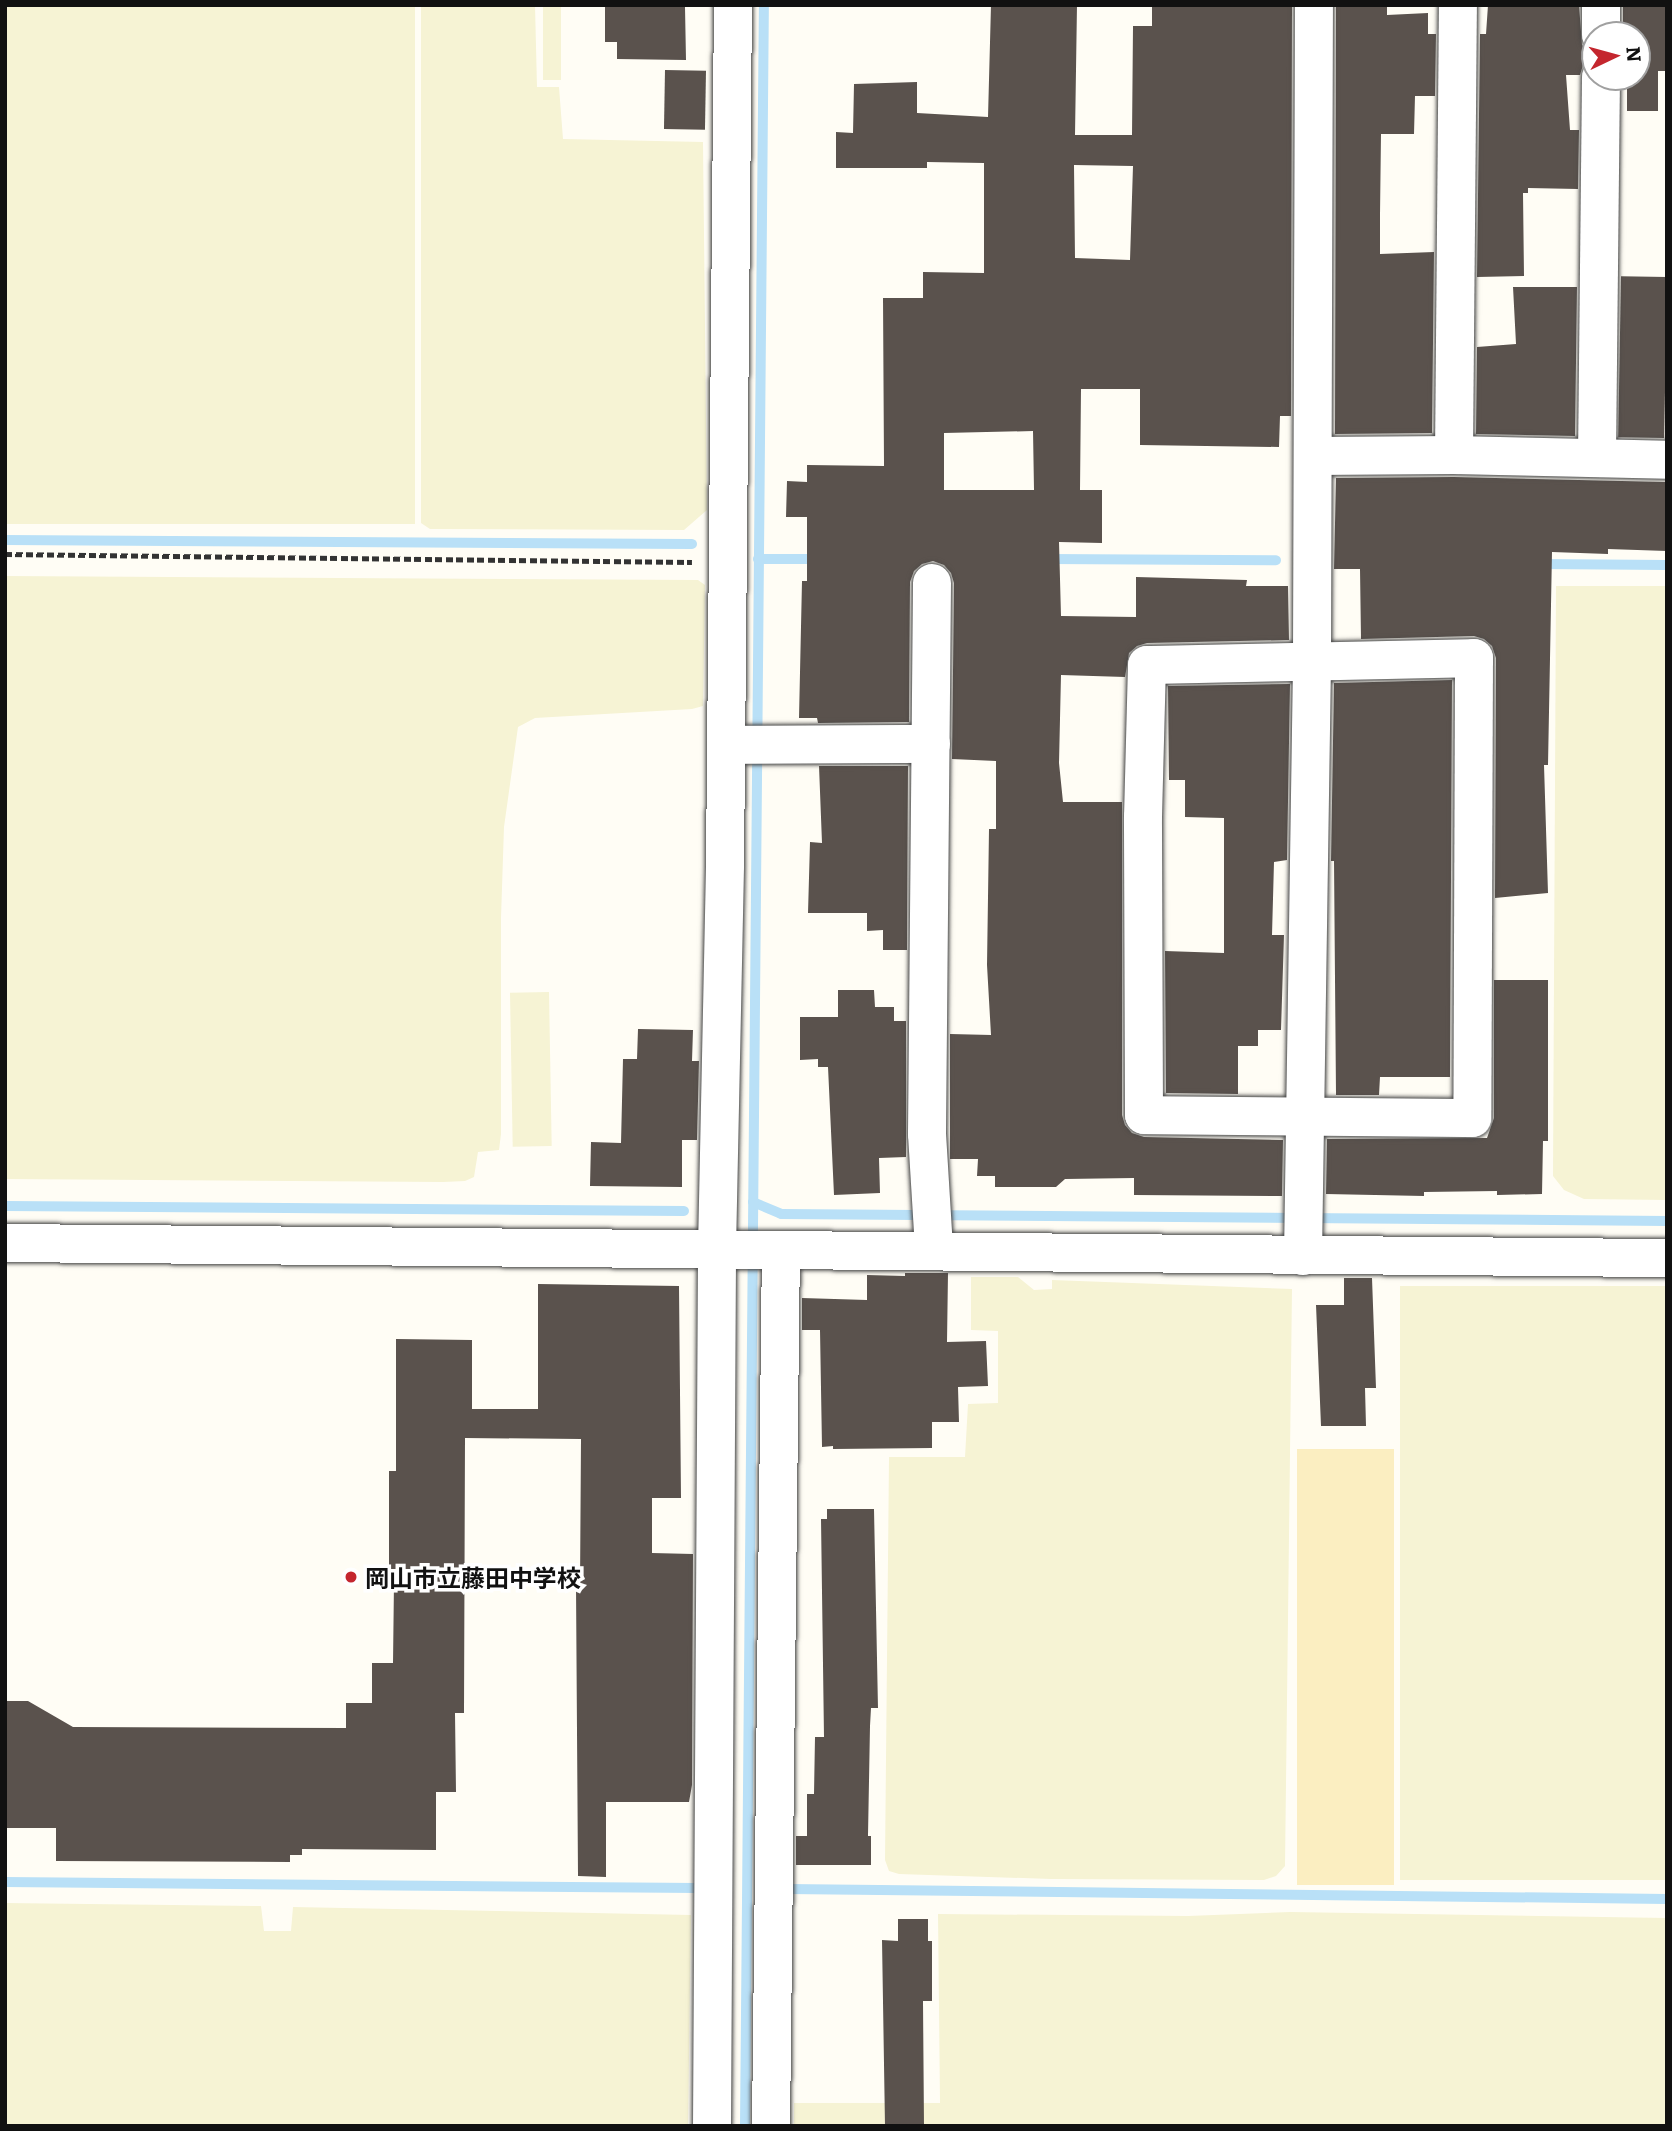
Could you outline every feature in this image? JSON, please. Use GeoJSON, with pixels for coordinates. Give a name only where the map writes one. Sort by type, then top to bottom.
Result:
{"type":"FeatureCollection","features":[{"type":"Feature","properties":{"kind":"street"},"geometry":{"type":"LineString","coordinates":[[733,5],[728,561],[747,745],[749,1250],[771,2126]]}},
{"type":"Feature","properties":{"kind":"street"},"geometry":{"type":"LineString","coordinates":[[1304,1231],[1312,660],[1314,5]]}},
{"type":"Feature","properties":{"kind":"street"},"geometry":{"type":"LineString","coordinates":[[1454,455],[1458,5]]}},
{"type":"Feature","properties":{"kind":"street"},"geometry":{"type":"LineString","coordinates":[[1597,458],[1601,91]]}},
{"type":"Feature","properties":{"kind":"street"},"geometry":{"type":"LineString","coordinates":[[1313,456],[1454,455],[1667,460]]}},
{"type":"Feature","properties":{"kind":"street"},"geometry":{"type":"LineString","coordinates":[[932,583],[927,1133],[934,1226]]}},
{"type":"Feature","properties":{"kind":"street"},"geometry":{"type":"LineString","coordinates":[[1474,657],[1475,1022],[1472,1118],[1144,1115],[1143,817],[1147,665],[1312,660],[1474,657]]}},
{"type":"Feature","properties":{"kind":"street"},"geometry":{"type":"LineString","coordinates":[[747,745],[931,744]]}},
{"type":"Feature","properties":{"kind":"street"},"geometry":{"type":"LineString","coordinates":[[5,1243],[749,1250],[934,1226],[1304,1231],[1667,1258]]}},
{"type":"Feature","properties":{"kind":"street"},"geometry":{"type":"LineString","coordinates":[[712,2126],[749,1250]]}},
{"type":"Feature","properties":{"kind":"path"},"geometry":{"type":"LineString","coordinates":[[5,554],[460,557],[652,564],[728,561]]}},
{"type":"Feature","properties":{"kind":"shaded area"},"geometry":{"type":"Polygon","coordinates":[[[5,5],[415,5],[415,524],[5,524],[5,5]]]}},
{"type":"Feature","properties":{"kind":"shaded area"},"geometry":{"type":"Polygon","coordinates":[[[421,5],[535,5],[537,87],[559,87],[563,139],[703,142],[707,510],[684,530],[430,529],[421,523],[421,5]]]}},
{"type":"Feature","properties":{"kind":"shaded area"},"geometry":{"type":"Polygon","coordinates":[[[543,5],[561,5],[561,80],[543,80],[543,5]]]}},
{"type":"Feature","properties":{"kind":"shaded area"},"geometry":{"type":"Polygon","coordinates":[[[5,576],[698,580],[705,585],[703,706],[692,709],[535,718],[518,727],[504,827],[501,918],[501,1134],[499,1150],[478,1152],[474,1177],[465,1181],[443,1182],[5,1179],[5,576]]]}},
{"type":"Feature","properties":{"kind":"shaded area"},"geometry":{"type":"Polygon","coordinates":[[[1556,586],[1667,586],[1667,1200],[1584,1199],[1564,1190],[1553,1176],[1556,586]]]}},
{"type":"Feature","properties":{"kind":"shaded area"},"geometry":{"type":"Polygon","coordinates":[[[549,992],[552,1146],[513,1147],[510,993],[549,992]]]}},
{"type":"Feature","properties":{"kind":"shaded area"},"geometry":{"type":"Polygon","coordinates":[[[971,1277],[1018,1277],[1034,1290],[1052,1289],[1052,1280],[1292,1289],[1285,1866],[1276,1876],[1264,1880],[1051,1879],[899,1874],[889,1871],[885,1860],[889,1457],[965,1457],[968,1404],[998,1403],[998,1331],[971,1330],[971,1277]]]}},
{"type":"Feature","properties":{"kind":"shaded area"},"geometry":{"type":"Polygon","coordinates":[[[1400,1286],[1667,1286],[1667,1880],[1400,1880],[1400,1286]]]}},
{"type":"Feature","properties":{"kind":"shaded area"},"geometry":{"type":"Polygon","coordinates":[[[5,1903],[261,1906],[264,1931],[291,1931],[293,1907],[691,1915],[688,2126],[5,2126],[5,1903]]]}},
{"type":"Feature","properties":{"kind":"shaded area"},"geometry":{"type":"Polygon","coordinates":[[[1290,1912],[1667,1918],[1667,2126],[794,2126],[794,2103],[940,2103],[938,1914],[1188,1916],[1290,1912]]]}},
{"type":"Feature","properties":{"kind":"sand"},"geometry":{"type":"Polygon","coordinates":[[[1297,1449],[1394,1449],[1394,1885],[1297,1885],[1297,1449]]]}},
{"type":"Feature","properties":{"kind":"building"},"geometry":{"type":"Polygon","coordinates":[[[605,5],[685,7],[686,60],[617,59],[617,42],[605,42],[605,5]]]}},
{"type":"Feature","properties":{"kind":"building"},"geometry":{"type":"Polygon","coordinates":[[[991,5],[1077,5],[1075,135],[1132,135],[1133,26],[1152,26],[1152,5],[1292,5],[1291,416],[1280,416],[1279,447],[1140,445],[1140,389],[1081,389],[1080,490],[1102,490],[1102,543],[1059,542],[1061,616],[1136,617],[1136,577],[1247,580],[1246,586],[1288,586],[1289,640],[1147,643],[1137,646],[1129,653],[1125,677],[1061,675],[1059,763],[1063,802],[1122,802],[1122,1115],[1125,1125],[1132,1133],[1144,1137],[1283,1140],[1282,1196],[1134,1195],[1134,1178],[1065,1179],[1056,1187],[995,1187],[995,1176],[977,1176],[978,1159],[950,1159],[950,1034],[991,1035],[987,965],[989,829],[996,829],[996,761],[952,759],[954,583],[951,573],[944,565],[933,561],[922,564],[914,571],[910,582],[909,722],[818,723],[817,718],[799,718],[802,581],[807,581],[807,517],[786,517],[787,481],[807,482],[807,465],[884,466],[883,298],[923,298],[923,272],[984,273],[984,163],[927,162],[927,168],[836,168],[836,132],[853,133],[854,84],[917,82],[917,113],[988,117],[991,5]],[[1074,165],[1075,258],[1130,260],[1133,166],[1074,165]],[[1033,431],[944,433],[944,490],[1034,490],[1033,431]]]}},
{"type":"Feature","properties":{"kind":"building"},"geometry":{"type":"Polygon","coordinates":[[[1387,5],[1387,15],[1428,13],[1428,34],[1436,34],[1435,96],[1415,96],[1414,134],[1381,134],[1380,215],[1380,254],[1434,252],[1432,433],[1335,434],[1336,6],[1387,5]]]}},
{"type":"Feature","properties":{"kind":"building"},"geometry":{"type":"Polygon","coordinates":[[[1488,5],[1579,5],[1581,72],[1580,75],[1566,75],[1570,130],[1579,130],[1578,189],[1528,188],[1528,193],[1523,193],[1524,276],[1477,277],[1480,34],[1486,34],[1488,5]]]}},
{"type":"Feature","properties":{"kind":"building"},"geometry":{"type":"Polygon","coordinates":[[[1623,5],[1667,5],[1667,71],[1658,71],[1658,111],[1627,111],[1627,91],[1651,91],[1651,21],[1623,21],[1623,5]]]}},
{"type":"Feature","properties":{"kind":"building"},"geometry":{"type":"Polygon","coordinates":[[[665,70],[706,71],[705,130],[664,129],[665,70]]]}},
{"type":"Feature","properties":{"kind":"building"},"geometry":{"type":"Polygon","coordinates":[[[1621,276],[1667,277],[1664,438],[1618,437],[1621,276]]]}},
{"type":"Feature","properties":{"kind":"building"},"geometry":{"type":"Polygon","coordinates":[[[1513,287],[1577,287],[1575,436],[1476,434],[1477,347],[1516,344],[1513,287]]]}},
{"type":"Feature","properties":{"kind":"building"},"geometry":{"type":"Polygon","coordinates":[[[1454,477],[1665,482],[1667,551],[1608,549],[1608,554],[1552,552],[1548,765],[1544,765],[1548,893],[1495,898],[1496,658],[1492,646],[1484,639],[1474,636],[1361,639],[1360,569],[1334,569],[1336,478],[1454,477]]]}},
{"type":"Feature","properties":{"kind":"building"},"geometry":{"type":"Polygon","coordinates":[[[1452,680],[1450,1077],[1380,1077],[1379,1095],[1336,1095],[1334,861],[1331,861],[1334,683],[1452,680]]]}},
{"type":"Feature","properties":{"kind":"building"},"geometry":{"type":"Polygon","coordinates":[[[1290,684],[1287,860],[1274,862],[1272,935],[1284,935],[1281,1030],[1258,1030],[1258,1046],[1238,1046],[1238,1094],[1166,1093],[1165,951],[1224,953],[1224,818],[1185,817],[1185,780],[1169,780],[1168,686],[1290,684]]]}},
{"type":"Feature","properties":{"kind":"building"},"geometry":{"type":"Polygon","coordinates":[[[819,766],[908,766],[907,950],[883,950],[883,930],[867,931],[867,913],[808,913],[810,842],[822,843],[819,766]]]}},
{"type":"Feature","properties":{"kind":"building"},"geometry":{"type":"Polygon","coordinates":[[[1494,980],[1548,980],[1548,1141],[1543,1141],[1542,1194],[1497,1195],[1497,1191],[1424,1192],[1424,1196],[1326,1194],[1327,1139],[1487,1138],[1494,1118],[1494,980]]]}},
{"type":"Feature","properties":{"kind":"building"},"geometry":{"type":"Polygon","coordinates":[[[838,990],[874,990],[875,1007],[894,1007],[894,1021],[906,1021],[906,1157],[879,1158],[880,1193],[834,1195],[828,1067],[818,1067],[818,1059],[800,1060],[800,1017],[838,1017],[838,990]]]}},
{"type":"Feature","properties":{"kind":"building"},"geometry":{"type":"Polygon","coordinates":[[[638,1029],[693,1030],[692,1061],[699,1061],[697,1140],[682,1140],[682,1187],[590,1186],[591,1142],[621,1143],[623,1059],[637,1059],[638,1029]]]}},
{"type":"Feature","properties":{"kind":"building"},"geometry":{"type":"Polygon","coordinates":[[[905,1273],[948,1273],[947,1342],[986,1341],[988,1386],[958,1387],[959,1422],[932,1422],[932,1448],[822,1447],[820,1330],[802,1330],[802,1298],[867,1300],[867,1275],[905,1276],[905,1273]]]}},
{"type":"Feature","properties":{"kind":"building"},"geometry":{"type":"Polygon","coordinates":[[[1344,1278],[1372,1278],[1376,1388],[1365,1388],[1366,1426],[1321,1426],[1316,1305],[1344,1305],[1344,1278]]]}},
{"type":"Feature","properties":{"kind":"building"},"geometry":{"type":"Polygon","coordinates":[[[538,1284],[679,1286],[681,1498],[652,1498],[652,1553],[693,1554],[692,1785],[689,1802],[606,1802],[606,1877],[578,1876],[576,1586],[580,1586],[581,1439],[465,1438],[464,1713],[455,1713],[456,1792],[436,1792],[436,1850],[302,1849],[302,1855],[290,1855],[290,1862],[56,1861],[56,1828],[5,1828],[5,1701],[28,1701],[73,1727],[346,1728],[346,1703],[372,1703],[372,1663],[393,1663],[394,1581],[389,1581],[389,1471],[396,1471],[396,1339],[472,1340],[472,1409],[538,1409],[538,1284]]]}},
{"type":"Feature","properties":{"kind":"building"},"geometry":{"type":"Polygon","coordinates":[[[827,1509],[874,1509],[878,1708],[871,1708],[870,1726],[868,1836],[871,1836],[871,1865],[796,1865],[796,1836],[807,1836],[807,1794],[814,1794],[815,1737],[824,1737],[821,1519],[827,1519],[827,1509]]]}},
{"type":"Feature","properties":{"kind":"building"},"geometry":{"type":"Polygon","coordinates":[[[898,1919],[928,1919],[928,1941],[932,1941],[932,2001],[923,2001],[924,2126],[885,2126],[882,1940],[898,1941],[898,1919]]]}},
{"type":"Feature","properties":{"kind":"waterway"},"geometry":{"type":"LineString","coordinates":[[745,2126],[764,5]]}},
{"type":"Feature","properties":{"kind":"waterway"},"geometry":{"type":"LineString","coordinates":[[5,540],[692,544]]}},
{"type":"Feature","properties":{"kind":"waterway"},"geometry":{"type":"LineString","coordinates":[[758,559],[818,559]]}},
{"type":"Feature","properties":{"kind":"waterway"},"geometry":{"type":"LineString","coordinates":[[1048,559],[1276,560]]}},
{"type":"Feature","properties":{"kind":"waterway"},"geometry":{"type":"LineString","coordinates":[[1540,564],[1667,565]]}},
{"type":"Feature","properties":{"kind":"waterway"},"geometry":{"type":"LineString","coordinates":[[753,1202],[781,1214],[1667,1221]]}},
{"type":"Feature","properties":{"kind":"waterway"},"geometry":{"type":"LineString","coordinates":[[5,1206],[684,1211]]}},
{"type":"Feature","properties":{"kind":"waterway"},"geometry":{"type":"LineString","coordinates":[[5,1882],[697,1888]]}},
{"type":"Feature","properties":{"kind":"waterway"},"geometry":{"type":"LineString","coordinates":[[787,1889],[1667,1899]]}},
{"type":"Feature","properties":{"kind":"place","name":"岡山市立藤田中学校"},"geometry":{"type":"Point","coordinates":[351,1577]}}]}
